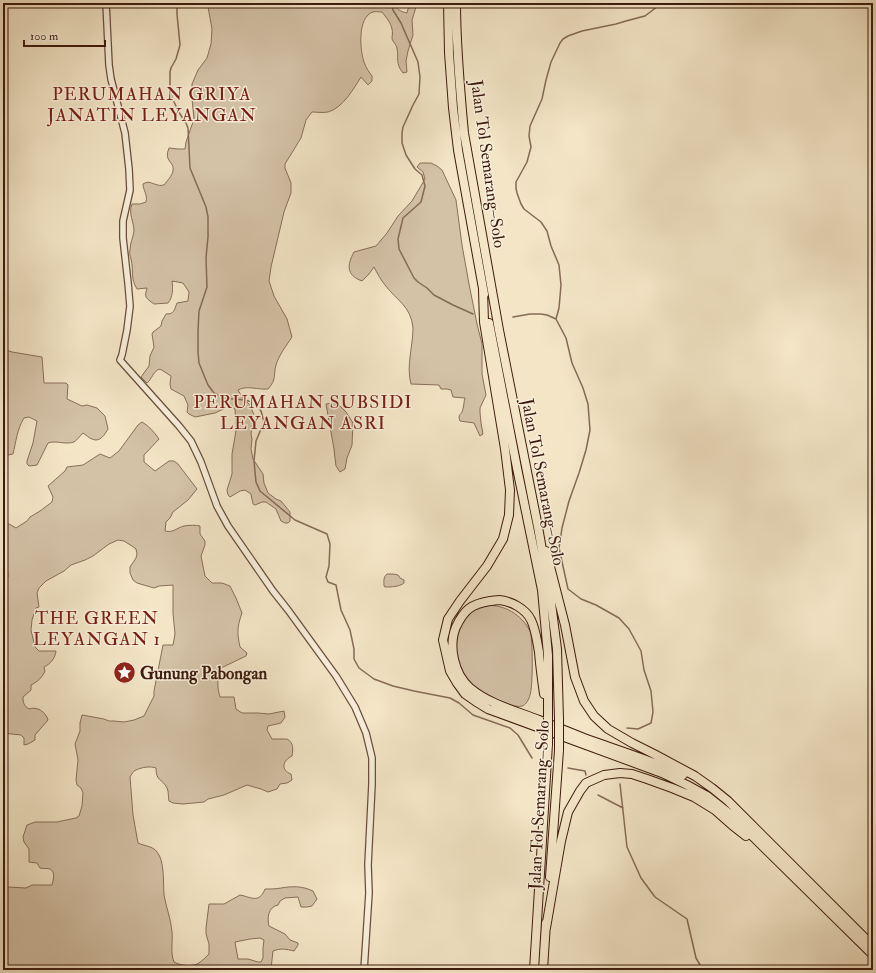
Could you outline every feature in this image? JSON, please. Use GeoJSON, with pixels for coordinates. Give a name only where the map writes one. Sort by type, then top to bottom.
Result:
{"type":"FeatureCollection","features":[{"type":"Feature","properties":{"kind":"highway","name":"Jalan Tol Semarang–Solo"},"geometry":{"type":"LineString","coordinates":[[448,3],[449,53],[458,150],[483,290],[542,590],[548,655],[548,744],[534,970]]}},
{"type":"Feature","properties":{"kind":"highway","name":"Jalan Tol Semarang–Solo"},"geometry":{"type":"LineString","coordinates":[[456,3],[456,26],[464,133],[502,345],[538,527],[550,595],[557,649],[559,750],[543,970]]}},
{"type":"Feature","properties":{"kind":"highway"},"geometry":{"type":"LineString","coordinates":[[483,290],[484,322],[505,449],[510,490],[510,515],[503,539],[487,566],[448,619],[443,640],[450,671],[457,684],[466,694],[488,709],[662,773],[707,796],[731,815],[873,955]]}},
{"type":"Feature","properties":{"kind":"highway"},"geometry":{"type":"LineString","coordinates":[[538,527],[548,556],[565,625],[575,677],[584,701],[594,716],[608,729],[695,776],[728,801],[873,946]]}},
{"type":"Feature","properties":{"kind":"highway"},"geometry":{"type":"LineString","coordinates":[[548,718],[536,634],[531,619],[523,610],[512,603],[499,600],[484,602],[473,606],[464,613],[460,619],[455,631],[452,652],[455,664],[462,677],[469,687],[480,696],[499,705],[661,765],[693,780],[728,801]]}},
{"type":"Feature","properties":{"kind":"highway"},"geometry":{"type":"LineString","coordinates":[[546,928],[561,841],[568,812],[580,791],[586,784],[604,775],[620,773],[632,774],[694,797],[715,810],[772,856]]}},
{"type":"Feature","properties":{"kind":"street"},"geometry":{"type":"LineString","coordinates":[[106,3],[109,65],[111,79],[125,133],[130,190],[123,229],[129,295],[129,316],[124,349],[120,360],[191,441],[201,462],[217,506],[228,526],[273,591],[336,676],[355,706],[366,733],[372,758],[372,784],[368,866],[369,893],[364,970]]}},
{"type":"Feature","properties":{"kind":"shaded area"},"geometry":{"type":"Polygon","coordinates":[[[202,3],[393,3],[399,10],[407,13],[411,4],[416,7],[412,20],[413,35],[406,61],[407,72],[403,73],[399,66],[397,48],[392,39],[391,25],[388,20],[382,12],[374,12],[368,15],[364,20],[362,27],[361,50],[364,62],[372,76],[372,81],[368,85],[361,77],[348,97],[333,110],[328,112],[312,112],[306,120],[301,138],[285,164],[285,168],[291,183],[291,193],[284,212],[269,281],[274,296],[287,319],[292,337],[279,358],[276,365],[274,380],[268,389],[249,388],[238,390],[242,397],[250,405],[254,415],[251,434],[253,459],[263,474],[264,483],[268,493],[281,501],[290,512],[290,521],[288,523],[281,521],[276,509],[266,502],[255,505],[253,504],[251,494],[245,490],[240,491],[230,497],[228,495],[227,490],[232,474],[232,454],[236,431],[235,409],[228,407],[215,413],[195,417],[187,412],[188,405],[184,396],[171,389],[171,376],[160,369],[156,371],[147,383],[141,377],[149,366],[150,356],[154,347],[153,332],[161,326],[166,314],[173,312],[177,303],[188,301],[189,292],[183,283],[172,281],[171,298],[168,303],[154,304],[146,298],[147,288],[137,289],[133,278],[130,253],[130,245],[134,231],[131,207],[132,204],[146,202],[143,184],[149,182],[164,185],[171,177],[173,168],[167,156],[169,148],[185,149],[194,119],[192,84],[198,70],[207,58],[211,44],[212,29],[208,7],[202,3]]]}},
{"type":"Feature","properties":{"kind":"shaded area"},"geometry":{"type":"Polygon","coordinates":[[[420,163],[431,163],[442,170],[456,200],[469,284],[482,344],[482,374],[486,395],[480,408],[483,434],[480,436],[474,423],[460,421],[459,416],[462,411],[465,398],[453,397],[451,390],[441,389],[439,385],[411,384],[409,363],[413,328],[412,320],[409,314],[403,304],[384,283],[374,267],[362,281],[353,276],[349,269],[350,261],[354,252],[376,246],[398,216],[412,201],[425,179],[423,172],[417,167],[420,163]]]}},
{"type":"Feature","properties":{"kind":"shaded area"},"geometry":{"type":"Polygon","coordinates":[[[3,349],[42,357],[44,383],[66,383],[68,385],[67,399],[82,406],[87,405],[97,408],[105,416],[108,429],[104,435],[100,439],[95,440],[83,433],[74,442],[48,443],[37,465],[29,466],[27,461],[33,443],[37,421],[29,417],[24,418],[20,427],[13,454],[3,454],[3,349]]]}},
{"type":"Feature","properties":{"kind":"shaded area"},"geometry":{"type":"Polygon","coordinates":[[[333,403],[340,406],[346,412],[353,423],[352,445],[345,469],[340,472],[336,466],[326,404],[333,403]]]}},
{"type":"Feature","properties":{"kind":"shaded area"},"geometry":{"type":"Polygon","coordinates":[[[142,422],[145,424],[159,439],[144,455],[144,462],[155,471],[169,461],[174,461],[197,489],[188,500],[173,512],[166,522],[165,531],[173,531],[186,526],[200,526],[200,534],[205,541],[201,556],[205,576],[212,583],[222,583],[230,586],[242,613],[238,626],[238,638],[240,647],[247,653],[246,656],[221,668],[218,682],[220,697],[234,697],[236,709],[242,713],[269,714],[284,711],[285,717],[281,723],[268,726],[267,730],[272,739],[287,739],[292,744],[293,749],[292,756],[286,760],[284,765],[285,770],[291,774],[292,780],[287,783],[280,784],[277,789],[268,792],[247,785],[224,795],[208,799],[204,802],[183,804],[173,803],[169,801],[168,790],[158,778],[156,768],[149,767],[138,769],[134,771],[130,777],[133,815],[138,843],[151,847],[160,856],[163,873],[164,895],[171,927],[172,954],[174,962],[183,965],[194,965],[199,963],[209,954],[206,928],[209,904],[224,904],[240,895],[257,898],[263,894],[265,889],[290,887],[309,889],[313,891],[317,899],[312,906],[301,907],[298,897],[285,898],[270,910],[268,916],[269,926],[285,934],[290,940],[298,943],[298,945],[294,951],[279,949],[273,951],[270,970],[3,970],[3,872],[5,886],[8,887],[26,888],[32,885],[52,885],[54,877],[52,870],[40,868],[37,863],[29,862],[29,849],[24,842],[23,837],[27,825],[35,822],[57,822],[79,816],[82,806],[83,793],[81,788],[77,785],[76,780],[78,760],[75,744],[80,731],[82,715],[109,721],[124,722],[144,716],[154,696],[163,645],[173,645],[175,634],[173,585],[154,588],[137,583],[133,580],[130,573],[130,567],[137,554],[136,549],[132,546],[124,541],[118,540],[109,544],[93,556],[71,565],[64,571],[46,581],[39,588],[37,593],[39,607],[36,608],[32,620],[31,630],[35,647],[39,651],[56,651],[52,661],[44,667],[45,671],[42,676],[31,685],[31,690],[23,697],[23,701],[29,709],[35,708],[43,712],[48,720],[35,735],[35,740],[28,744],[24,745],[24,738],[21,735],[3,733],[3,577],[8,577],[7,561],[3,559],[3,524],[9,524],[16,528],[27,521],[30,517],[52,502],[53,497],[48,486],[65,471],[67,467],[83,465],[100,454],[110,458],[119,451],[138,425],[142,422]],[[260,938],[235,942],[238,959],[248,959],[261,962],[263,958],[264,940],[260,938]]]}},
{"type":"Feature","properties":{"kind":"shaded area"},"geometry":{"type":"Polygon","coordinates":[[[387,574],[398,575],[404,580],[404,583],[397,586],[385,587],[384,580],[387,574]]]}},
{"type":"Feature","properties":{"kind":"shaded area"},"geometry":{"type":"Polygon","coordinates":[[[486,605],[493,605],[512,612],[522,620],[530,631],[532,652],[531,690],[530,697],[522,706],[514,706],[486,696],[466,679],[460,666],[456,650],[458,627],[462,620],[471,611],[486,605]]]}},
{"type":"Feature","properties":{"kind":"waterway"},"geometry":{"type":"LineString","coordinates":[[177,3],[180,45],[170,72],[170,88],[172,98],[188,128],[190,168],[206,207],[208,217],[206,258],[207,287],[199,311],[198,331],[199,363],[208,385],[214,393],[223,398],[245,400],[255,403],[261,411],[264,422],[256,441],[254,461],[256,482],[260,491],[295,520],[327,534],[330,544],[329,566],[326,577],[328,582],[336,585],[341,610],[350,630],[354,649],[354,659],[359,668],[374,679],[393,686],[450,698],[459,703],[473,715],[510,728],[518,735],[532,758]]}},
{"type":"Feature","properties":{"kind":"waterway"},"geometry":{"type":"LineString","coordinates":[[391,3],[418,62],[420,77],[419,94],[403,127],[402,143],[406,155],[415,169],[422,175],[425,186],[421,202],[403,218],[398,239],[399,249],[414,278],[418,282],[434,295],[473,314]]}},
{"type":"Feature","properties":{"kind":"waterway"},"geometry":{"type":"LineString","coordinates":[[556,319],[559,308],[561,285],[559,265],[551,246],[547,231],[541,222],[524,209],[516,188],[516,182],[527,162],[531,147],[529,136],[530,126],[542,99],[551,62],[560,43],[568,36],[582,31],[645,16],[662,3]]}},
{"type":"Feature","properties":{"kind":"waterway"},"geometry":{"type":"LineString","coordinates":[[513,317],[541,314],[556,319],[566,338],[572,363],[588,404],[590,430],[586,450],[569,501],[562,528],[559,548],[568,589],[581,599],[596,605],[619,618],[629,629],[641,651],[644,670],[651,691],[653,712],[651,723],[638,729],[627,728]]}},
{"type":"Feature","properties":{"kind":"waterway"},"geometry":{"type":"LineString","coordinates":[[568,768],[585,771],[586,775]]}},
{"type":"Feature","properties":{"kind":"waterway"},"geometry":{"type":"LineString","coordinates":[[620,784],[627,847],[641,878],[655,897],[687,919],[696,958],[703,970]]}},
{"type":"Feature","properties":{"kind":"waterway"},"geometry":{"type":"LineString","coordinates":[[598,795],[623,808]]}},
{"type":"Feature","properties":{"kind":"place","name":"Gunung Pabongan"},"geometry":{"type":"Point","coordinates":[124,673]}},
{"type":"Feature","properties":{"kind":"district","name":"PERUMAHAN GRIYA JANATIN LEYANGAN"},"geometry":{"type":"Point","coordinates":[152,104]}},
{"type":"Feature","properties":{"kind":"district","name":"PERUMAHAN SUBSIDI LEYANGAN ASRI"},"geometry":{"type":"Point","coordinates":[303,412]}},
{"type":"Feature","properties":{"kind":"district","name":"THE GREEN LEYANGAN 1"},"geometry":{"type":"Point","coordinates":[97,628]}}]}
